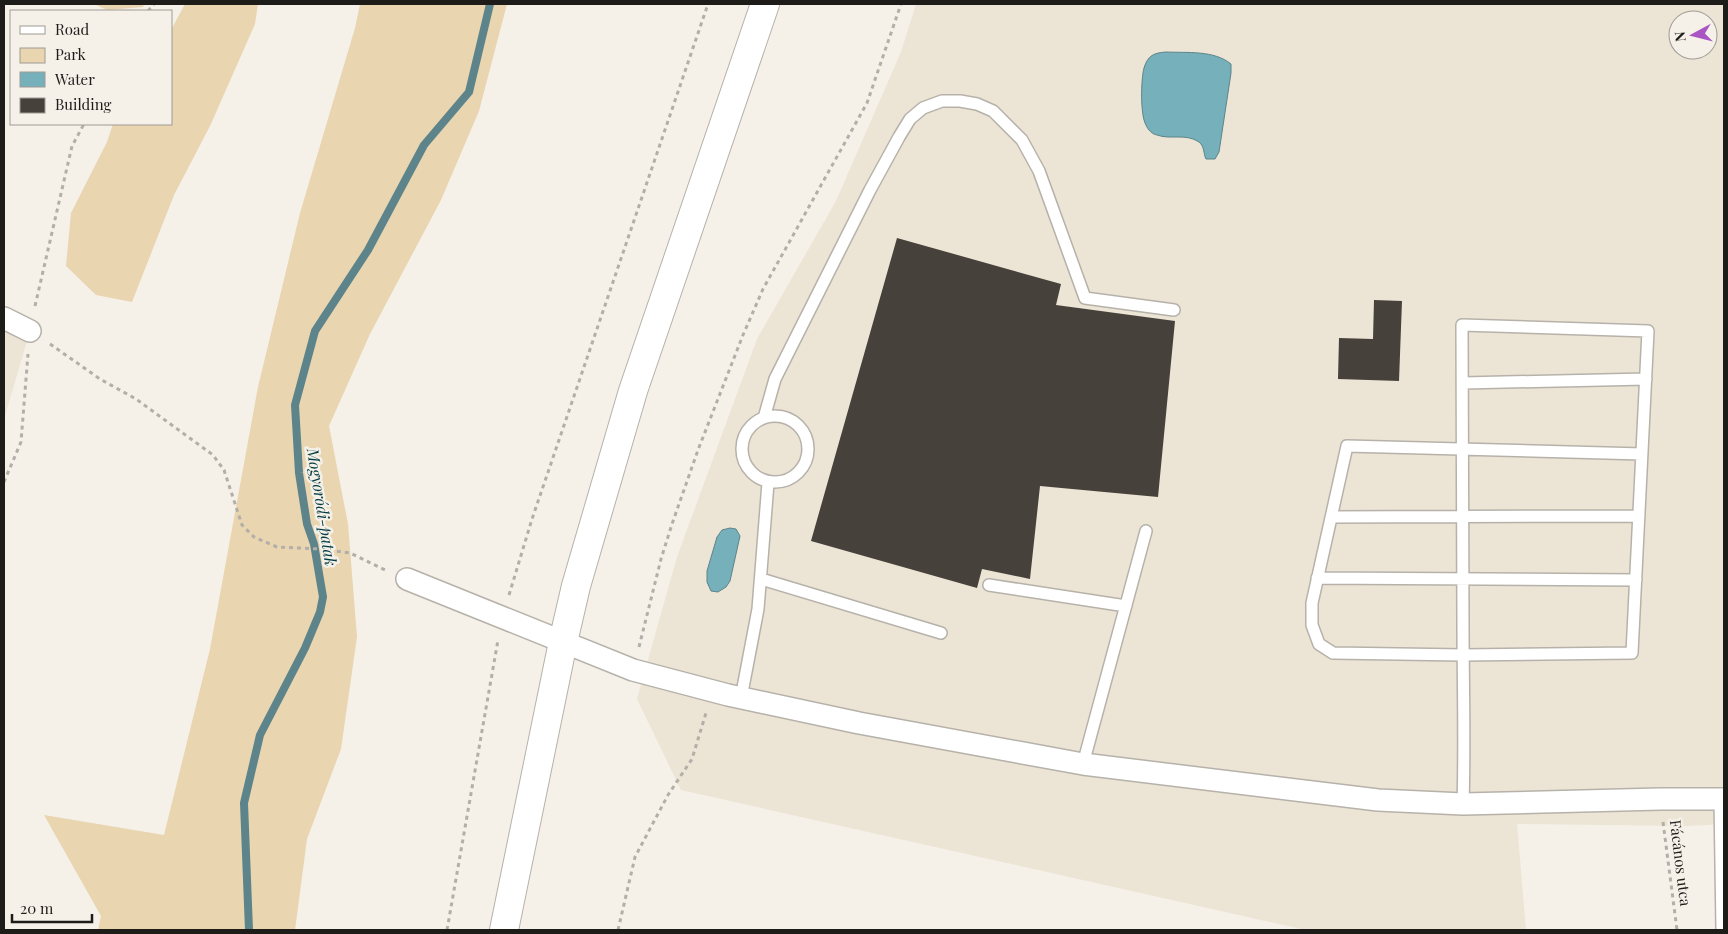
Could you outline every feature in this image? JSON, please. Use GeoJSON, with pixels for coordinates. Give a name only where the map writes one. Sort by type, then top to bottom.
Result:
{"type":"FeatureCollection","features":[{"type":"Feature","properties":{"kind":"main road"},"geometry":{"type":"LineString","coordinates":[[504,930],[576,586],[633,391],[765,4]]}},
{"type":"Feature","properties":{"kind":"street"},"geometry":{"type":"LineString","coordinates":[[4,318],[30,330]]}},
{"type":"Feature","properties":{"kind":"street"},"geometry":{"type":"LineString","coordinates":[[407,579],[633,670],[741,698],[859,723],[1083,764],[1378,800],[1464,804],[1722,799]]}},
{"type":"Feature","properties":{"kind":"lane"},"geometry":{"type":"LineString","coordinates":[[764,418],[775,379],[899,137],[910,119],[923,108],[942,101],[960,101],[976,104],[993,111],[1022,140],[1040,171],[1085,298],[1174,310]]}},
{"type":"Feature","properties":{"kind":"lane"},"geometry":{"type":"LineString","coordinates":[[1464,804],[1463,654],[1463,450],[1462,325],[1648,332],[1636,580],[1632,653],[1463,654],[1333,654],[1318,644],[1312,625],[1312,603],[1347,446],[1463,450],[1642,454]]}},
{"type":"Feature","properties":{"kind":"lane"},"geometry":{"type":"LineString","coordinates":[[1462,383],[1646,379]]}},
{"type":"Feature","properties":{"kind":"lane"},"geometry":{"type":"LineString","coordinates":[[772,416],[788,418],[801,428],[808,443],[807,460],[798,473],[784,482],[768,483],[754,476],[744,464],[741,447],[746,432],[757,420],[772,416]]}},
{"type":"Feature","properties":{"kind":"lane"},"geometry":{"type":"LineString","coordinates":[[741,698],[758,609],[768,483]]}},
{"type":"Feature","properties":{"kind":"lane"},"geometry":{"type":"LineString","coordinates":[[1331,517],[1639,516]]}},
{"type":"Feature","properties":{"kind":"lane"},"geometry":{"type":"LineString","coordinates":[[1083,764],[1146,531]]}},
{"type":"Feature","properties":{"kind":"lane"},"geometry":{"type":"LineString","coordinates":[[1317,578],[1636,580]]}},
{"type":"Feature","properties":{"kind":"lane"},"geometry":{"type":"LineString","coordinates":[[761,579],[941,633]]}},
{"type":"Feature","properties":{"kind":"lane"},"geometry":{"type":"LineString","coordinates":[[989,585],[1126,606]]}},
{"type":"Feature","properties":{"kind":"lane"},"geometry":{"type":"LineString","coordinates":[[1722,799],[1722,930]]}},
{"type":"Feature","properties":{"kind":"path"},"geometry":{"type":"LineString","coordinates":[[447,930],[502,617],[532,519],[708,4]]}},
{"type":"Feature","properties":{"kind":"path"},"geometry":{"type":"LineString","coordinates":[[633,670],[661,559],[672,524],[698,450],[743,335],[764,289],[867,103],[901,4]]}},
{"type":"Feature","properties":{"kind":"path"},"geometry":{"type":"LineString","coordinates":[[4,482],[21,442],[30,330],[72,146],[83,125]]}},
{"type":"Feature","properties":{"kind":"path"},"geometry":{"type":"LineString","coordinates":[[30,330],[100,379],[136,399],[213,455],[224,470],[242,525],[254,537],[278,547],[350,553],[407,579]]}},
{"type":"Feature","properties":{"kind":"path"},"geometry":{"type":"LineString","coordinates":[[618,930],[635,857],[668,795],[692,759],[713,691]]}},
{"type":"Feature","properties":{"kind":"path","name":"Fácános utca"},"geometry":{"type":"LineString","coordinates":[[1660,799],[1676,930]]}},
{"type":"Feature","properties":{"kind":"shaded area"},"geometry":{"type":"Polygon","coordinates":[[[916,4],[1724,4],[1724,824],[1688,826],[1517,824],[1526,930],[1306,930],[681,790],[637,699],[677,557],[757,339],[836,201],[901,52],[916,4]]]}},
{"type":"Feature","properties":{"kind":"shaded area"},"geometry":{"type":"Polygon","coordinates":[[[4,318],[30,331],[4,419],[4,318]]]}},
{"type":"Feature","properties":{"kind":"green space"},"geometry":{"type":"Polygon","coordinates":[[[94,4],[144,4],[143,7],[107,10],[94,4]]]}},
{"type":"Feature","properties":{"kind":"green space"},"geometry":{"type":"Polygon","coordinates":[[[185,4],[258,4],[255,24],[210,126],[174,195],[132,302],[96,295],[66,266],[71,213],[107,142],[113,125],[172,125],[172,28],[185,4]]]}},
{"type":"Feature","properties":{"kind":"green space"},"geometry":{"type":"Polygon","coordinates":[[[360,4],[507,4],[479,111],[441,200],[370,334],[329,426],[348,524],[357,637],[341,749],[307,839],[295,930],[98,930],[101,916],[44,815],[164,835],[210,649],[258,387],[300,213],[355,28],[360,4]]]}},
{"type":"Feature","properties":{"kind":"water"},"geometry":{"type":"Polygon","coordinates":[[[1166,52],[1208,54],[1217,56],[1231,64],[1219,152],[1215,159],[1206,159],[1202,146],[1194,139],[1155,134],[1150,132],[1146,125],[1142,97],[1144,68],[1147,60],[1152,56],[1166,52]]]}},
{"type":"Feature","properties":{"kind":"water"},"geometry":{"type":"Polygon","coordinates":[[[736,529],[740,536],[730,581],[726,587],[718,592],[711,591],[707,582],[707,571],[717,537],[722,530],[736,529]]]}},
{"type":"Feature","properties":{"kind":"building"},"geometry":{"type":"Polygon","coordinates":[[[897,238],[1061,284],[1056,305],[1175,321],[1158,497],[1040,486],[1030,579],[982,569],[977,588],[811,541],[897,238]]]}},
{"type":"Feature","properties":{"kind":"building"},"geometry":{"type":"Polygon","coordinates":[[[1374,300],[1402,301],[1399,381],[1338,379],[1339,338],[1373,339],[1374,300]]]}},
{"type":"Feature","properties":{"kind":"waterway","name":"Mogyoródi-patak"},"geometry":{"type":"LineString","coordinates":[[249,930],[244,803],[260,735],[305,648],[320,612],[323,597],[314,544],[307,524],[299,473],[295,405],[315,331],[368,250],[424,145],[469,92],[490,4]]}}]}
